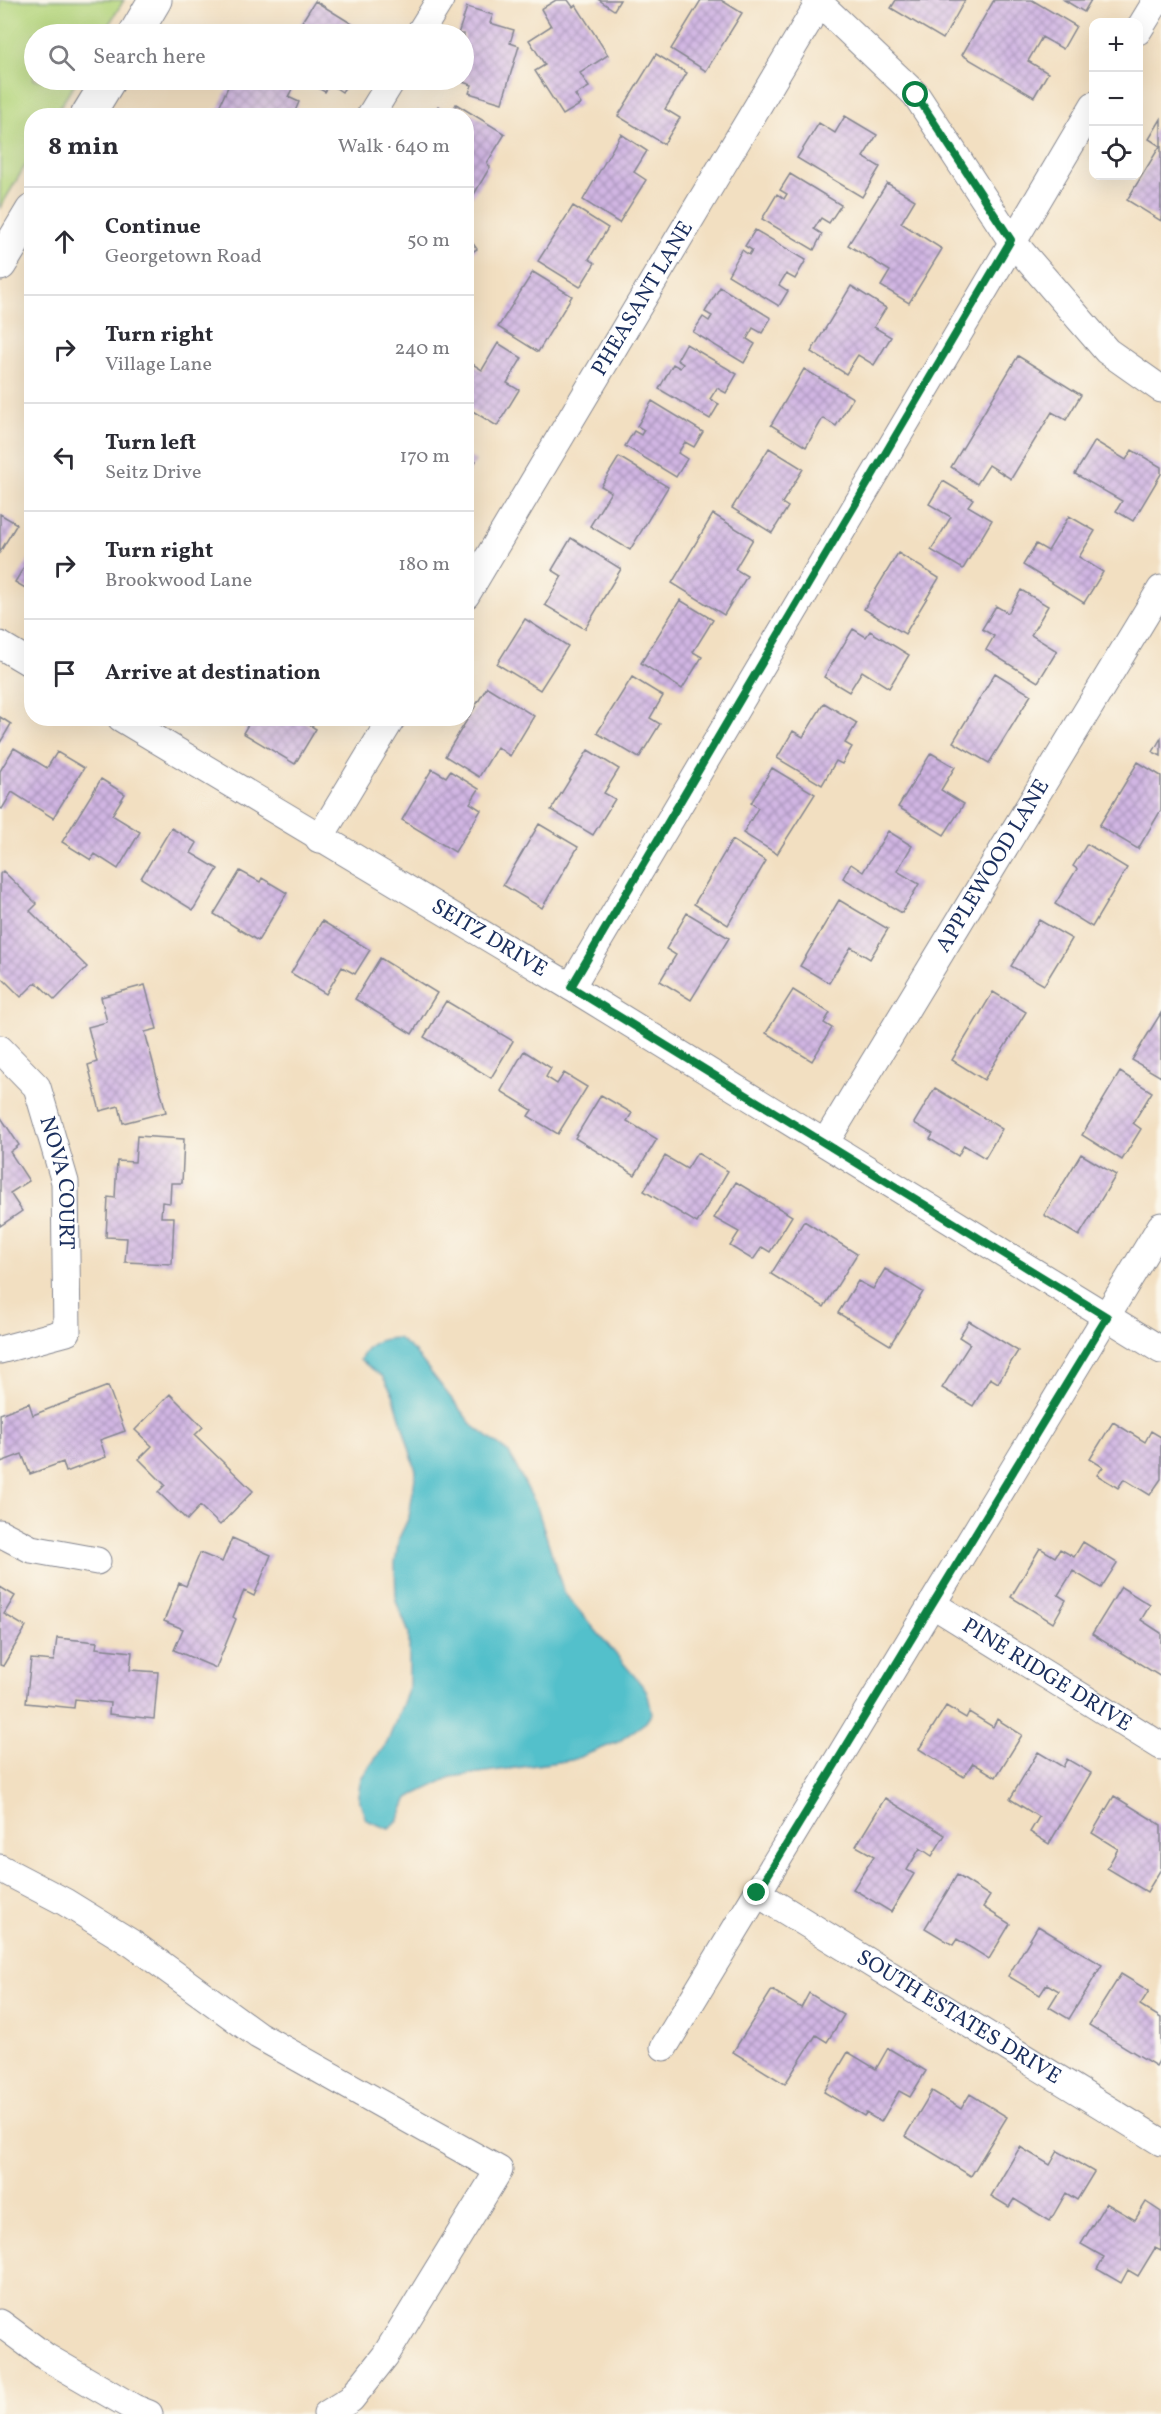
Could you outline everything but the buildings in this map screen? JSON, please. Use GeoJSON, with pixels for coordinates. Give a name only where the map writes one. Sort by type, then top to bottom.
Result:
{"type":"FeatureCollection","features":[{"type":"Feature","properties":{"kind":"street"},"geometry":{"type":"LineString","coordinates":[[141,24],[155,0]]}},
{"type":"Feature","properties":{"kind":"street"},"geometry":{"type":"LineString","coordinates":[[425,24],[440,0]]}},
{"type":"Feature","properties":{"kind":"street"},"geometry":{"type":"LineString","coordinates":[[1143,23],[1157,0]]}},
{"type":"Feature","properties":{"kind":"street"},"geometry":{"type":"LineString","coordinates":[[819,1],[916,95],[1011,240],[1107,351],[1161,389]]}},
{"type":"Feature","properties":{"kind":"street","name":"PHEASANT LANE"},"geometry":{"type":"LineString","coordinates":[[474,581],[819,1]]}},
{"type":"Feature","properties":{"kind":"street"},"geometry":{"type":"LineString","coordinates":[[92,108],[103,90]]}},
{"type":"Feature","properties":{"kind":"street"},"geometry":{"type":"LineString","coordinates":[[375,108],[386,90]]}},
{"type":"Feature","properties":{"kind":"street"},"geometry":{"type":"LineString","coordinates":[[571,987],[1011,240],[1089,113]]}},
{"type":"Feature","properties":{"kind":"street"},"geometry":{"type":"LineString","coordinates":[[0,264],[24,224]]}},
{"type":"Feature","properties":{"kind":"street","name":"APPLEWOOD LANE"},"geometry":{"type":"LineString","coordinates":[[825,1143],[1161,589]]}},
{"type":"Feature","properties":{"kind":"street"},"geometry":{"type":"LineString","coordinates":[[0,645],[24,659]]}},
{"type":"Feature","properties":{"kind":"street","name":"SEITZ DRIVE"},"geometry":{"type":"LineString","coordinates":[[134,726],[319,839],[571,987],[1161,1350]]}},
{"type":"Feature","properties":{"kind":"street"},"geometry":{"type":"LineString","coordinates":[[319,839],[387,726]]}},
{"type":"Feature","properties":{"kind":"street","name":"NOVA COURT"},"geometry":{"type":"LineString","coordinates":[[0,1048],[38,1087],[65,1182],[67,1332],[0,1350]]}},
{"type":"Feature","properties":{"kind":"street"},"geometry":{"type":"LineString","coordinates":[[664,2047],[1161,1226]]}},
{"type":"Feature","properties":{"kind":"street"},"geometry":{"type":"LineString","coordinates":[[0,1533],[31,1549],[97,1561]]}},
{"type":"Feature","properties":{"kind":"street","name":"PINE RIDGE DRIVE"},"geometry":{"type":"LineString","coordinates":[[932,1604],[1161,1746]]}},
{"type":"Feature","properties":{"kind":"street"},"geometry":{"type":"LineString","coordinates":[[0,1868],[65,1902],[133,1944],[258,2035],[500,2170],[385,2356],[351,2399],[327,2414]]}},
{"type":"Feature","properties":{"kind":"street","name":"SOUTH ESTATES DRIVE"},"geometry":{"type":"LineString","coordinates":[[757,1893],[1161,2142]]}},
{"type":"Feature","properties":{"kind":"street"},"geometry":{"type":"LineString","coordinates":[[0,2323],[46,2357],[134,2408],[149,2414]]}},
{"type":"Feature","properties":{"kind":"green space"},"geometry":{"type":"Polygon","coordinates":[[[0,0],[124,0],[109,24],[24,24],[24,90],[71,90],[59,108],[24,108],[24,168],[0,208],[0,0]]]}},
{"type":"Feature","properties":{"kind":"water"},"geometry":{"type":"Polygon","coordinates":[[[398,1338],[415,1352],[472,1425],[509,1453],[537,1507],[564,1593],[647,1691],[652,1713],[646,1722],[618,1742],[572,1760],[451,1777],[408,1798],[399,1819],[389,1829],[366,1820],[358,1796],[361,1778],[387,1743],[409,1688],[409,1633],[396,1601],[395,1563],[399,1538],[409,1517],[416,1471],[393,1394],[383,1377],[360,1360],[371,1345],[385,1339],[398,1338]]]}},
{"type":"Feature","properties":{"kind":"route"},"geometry":{"type":"LineString","coordinates":[[757,1893],[1107,1317],[571,987],[1011,240],[916,95]]}}]}
